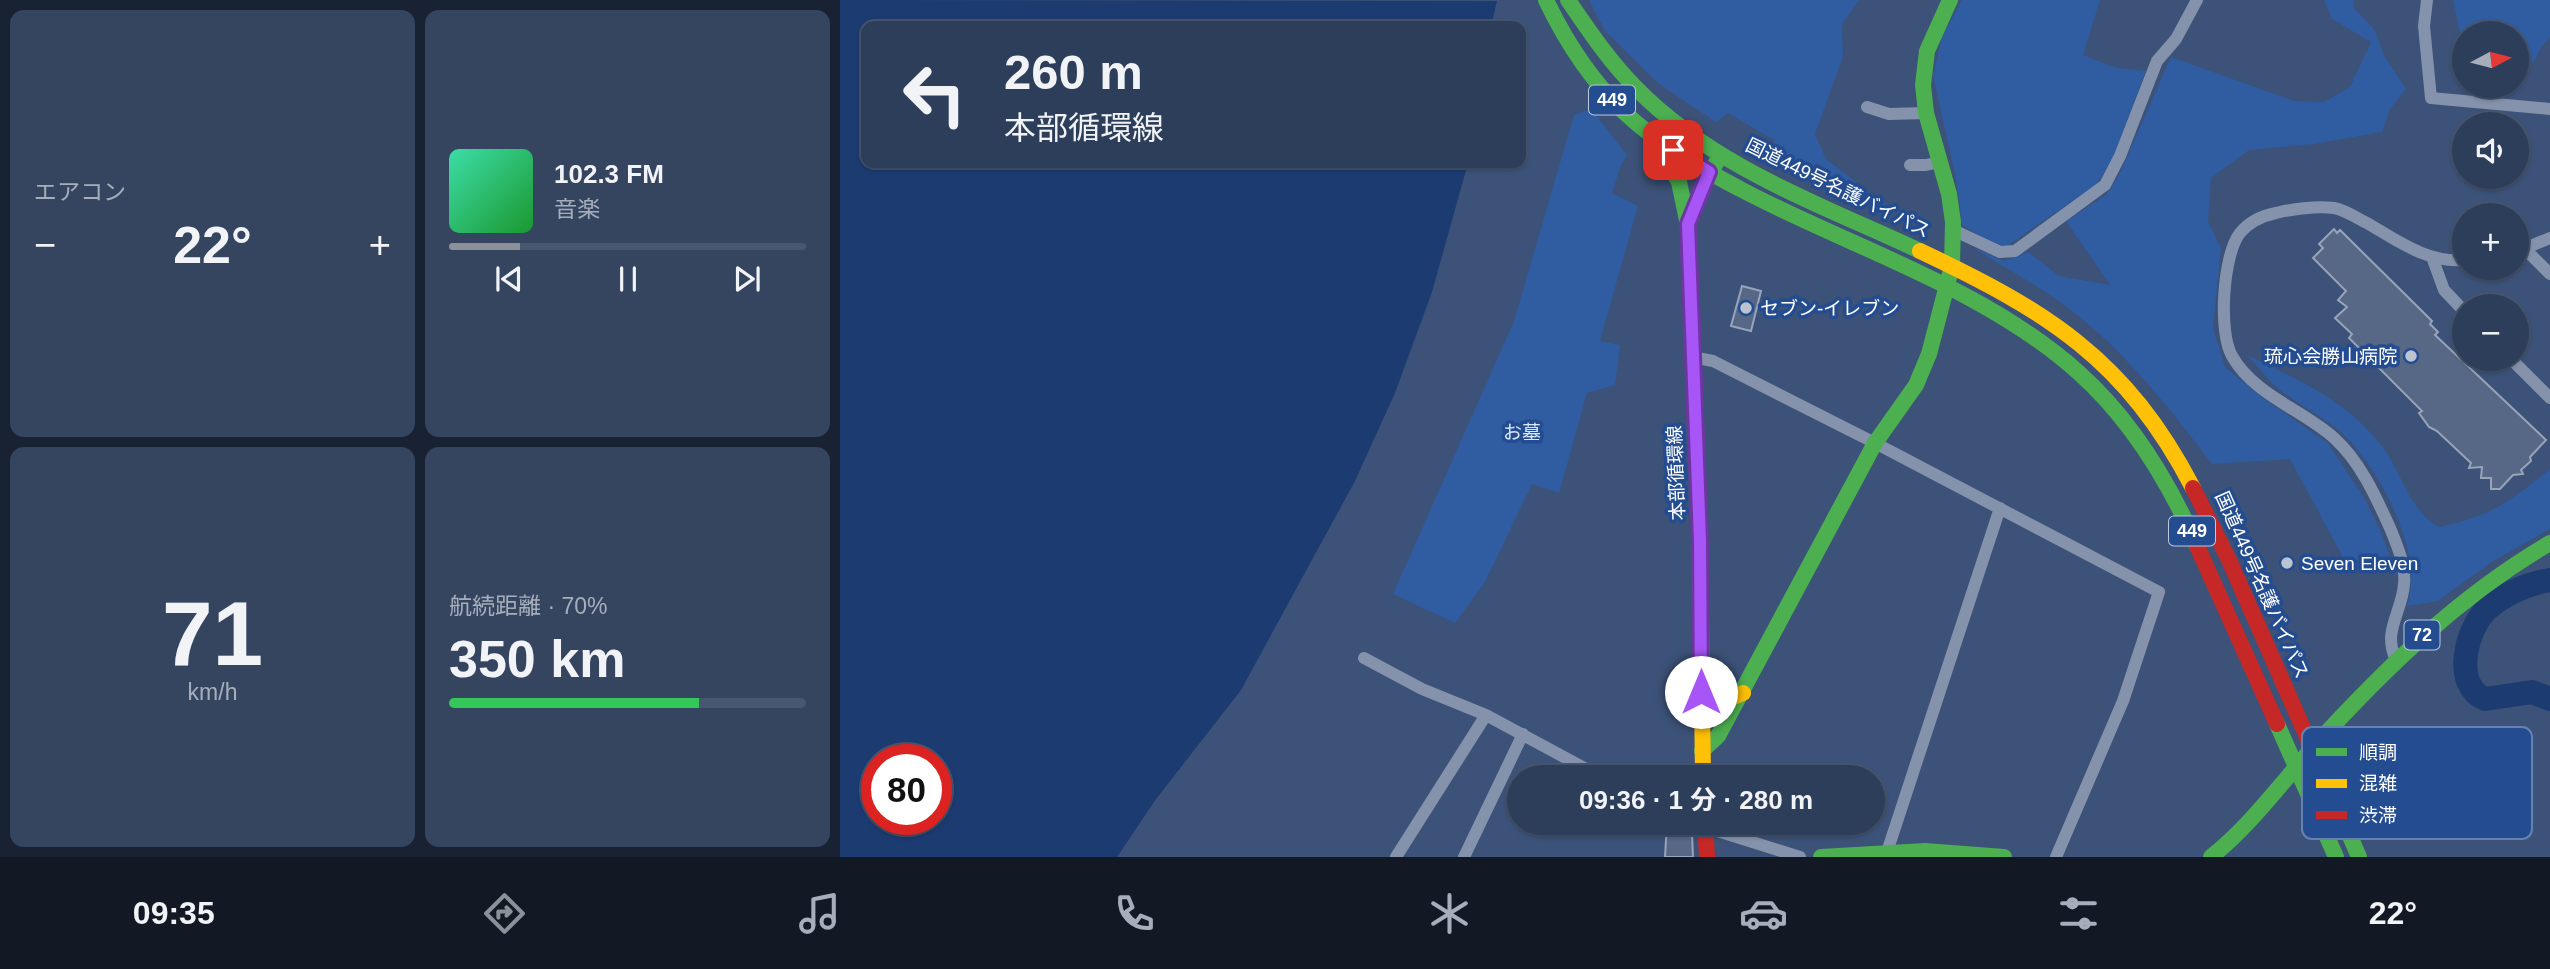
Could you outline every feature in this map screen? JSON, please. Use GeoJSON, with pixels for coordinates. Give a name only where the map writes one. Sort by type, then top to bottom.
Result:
{"type":"FeatureCollection","features":[{"type":"Feature","properties":{"kind":"main road","name":"449"},"geometry":{"type":"LineString","coordinates":[[1546,0],[1576,54],[1613,101],[1653,136],[1709,172],[1775,208],[1947,290],[2030,336],[2063,359],[2110,404],[2144,445],[2175,496],[2302,780]]}},
{"type":"Feature","properties":{"kind":"main road","name":"449"},"geometry":{"type":"LineString","coordinates":[[1568,0],[1594,39],[1646,99],[1721,155]]}},
{"type":"Feature","properties":{"kind":"main road"},"geometry":{"type":"LineString","coordinates":[[1702,751],[1718,736],[1743,693],[1875,443],[1916,385],[1929,354],[1952,266],[1953,230],[1949,194],[1927,113],[1923,85],[1927,51],[1950,0]]}},
{"type":"Feature","properties":{"kind":"main road"},"geometry":{"type":"LineString","coordinates":[[1653,136],[1679,182],[1688,224]]}},
{"type":"Feature","properties":{"kind":"main road","name":"本部循環線"},"geometry":{"type":"LineString","coordinates":[[1703,765],[1700,540],[1688,224],[1709,172],[1721,155]]}},
{"type":"Feature","properties":{"kind":"main road","name":"国道449号名護バイパス"},"geometry":{"type":"LineString","coordinates":[[1721,155],[1764,178],[1952,266],[2052,320],[2128,389],[2161,433],[2213,525],[2302,727]]}},
{"type":"Feature","properties":{"kind":"main road","name":"72"},"geometry":{"type":"LineString","coordinates":[[2333,727],[2443,615],[2479,586],[2550,543]]}},
{"type":"Feature","properties":{"kind":"main road"},"geometry":{"type":"LineString","coordinates":[[1701,692],[1720,704],[1729,703],[1743,693]]}},
{"type":"Feature","properties":{"kind":"main road","name":"72"},"geometry":{"type":"LineString","coordinates":[[2211,857],[2302,760]]}},
{"type":"Feature","properties":{"kind":"main road"},"geometry":{"type":"LineString","coordinates":[[1706,835],[1707,857]]}},
{"type":"Feature","properties":{"kind":"main road","name":"449"},"geometry":{"type":"LineString","coordinates":[[2328,839],[2336,857]]}},
{"type":"Feature","properties":{"kind":"main road","name":"国道449号名護バイパス"},"geometry":{"type":"LineString","coordinates":[[2351,839],[2359,857]]}},
{"type":"Feature","properties":{"kind":"main road"},"geometry":{"type":"LineString","coordinates":[[1821,857],[1887,852],[1976,853],[2004,857]]}},
{"type":"Feature","properties":{"kind":"street"},"geometry":{"type":"LineString","coordinates":[[1953,230],[2000,252],[2015,251],[2105,185],[2120,156],[2157,61],[2176,39],[2197,0]]}},
{"type":"Feature","properties":{"kind":"street"},"geometry":{"type":"LineString","coordinates":[[2427,0],[2424,26],[2431,98],[2550,109]]}},
{"type":"Feature","properties":{"kind":"street"},"geometry":{"type":"LineString","coordinates":[[1867,107],[1889,114],[1927,113]]}},
{"type":"Feature","properties":{"kind":"street"},"geometry":{"type":"LineString","coordinates":[[1910,165],[1940,162]]}},
{"type":"Feature","properties":{"kind":"street"},"geometry":{"type":"LineString","coordinates":[[2396,660],[2389,635],[2401,602],[2405,581],[2393,538],[2369,483],[2335,439],[2261,387],[2240,367],[2225,339],[2222,315],[2231,248],[2240,233],[2254,220],[2275,213],[2334,208],[2351,214],[2423,255],[2452,261]]}},
{"type":"Feature","properties":{"kind":"street"},"geometry":{"type":"LineString","coordinates":[[2529,247],[2550,238]]}},
{"type":"Feature","properties":{"kind":"street"},"geometry":{"type":"LineString","coordinates":[[2432,257],[2444,290],[2452,298]]}},
{"type":"Feature","properties":{"kind":"street"},"geometry":{"type":"LineString","coordinates":[[2529,257],[2550,274]]}},
{"type":"Feature","properties":{"kind":"street"},"geometry":{"type":"LineString","coordinates":[[1692,356],[1713,361],[2159,592],[2123,701],[2056,857]]}},
{"type":"Feature","properties":{"kind":"street"},"geometry":{"type":"LineString","coordinates":[[2523,371],[2550,398]]}},
{"type":"Feature","properties":{"kind":"street"},"geometry":{"type":"LineString","coordinates":[[1887,852],[2000,508]]}},
{"type":"Feature","properties":{"kind":"street"},"geometry":{"type":"LineString","coordinates":[[1363,658],[1422,689],[1486,715],[1579,765]]}},
{"type":"Feature","properties":{"kind":"street"},"geometry":{"type":"LineString","coordinates":[[1396,857],[1486,715]]}},
{"type":"Feature","properties":{"kind":"street"},"geometry":{"type":"LineString","coordinates":[[1464,857],[1522,734]]}},
{"type":"Feature","properties":{"kind":"street"},"geometry":{"type":"LineString","coordinates":[[1735,835],[1800,857]]}},
{"type":"Feature","properties":{"kind":"green space"},"geometry":{"type":"Polygon","coordinates":[[[1589,0],[1859,0],[1842,24],[1843,57],[1815,134],[1826,159],[1877,198],[1908,217],[1778,161],[1774,140],[1728,113],[1716,122],[1659,84],[1605,31],[1589,0]]]}},
{"type":"Feature","properties":{"kind":"green space"},"geometry":{"type":"Polygon","coordinates":[[[1962,0],[2100,0],[2083,55],[2117,68],[2146,71],[2112,160],[2097,184],[2007,246],[1995,245],[1962,225],[1957,183],[1933,76],[1942,37],[1962,0]]]}},
{"type":"Feature","properties":{"kind":"green space"},"geometry":{"type":"Polygon","coordinates":[[[2324,0],[2353,0],[2354,8],[2374,29],[2385,57],[2406,89],[2390,109],[2382,132],[2314,144],[2249,150],[2211,178],[2208,221],[2221,248],[2213,328],[2225,367],[2263,398],[2328,443],[2364,498],[2381,532],[2397,576],[2369,561],[2344,559],[2290,459],[2212,464],[2148,384],[2095,330],[2051,296],[1972,247],[2004,261],[2028,252],[2059,276],[2110,285],[2066,221],[2106,195],[2120,173],[2171,57],[2294,101],[2324,102],[2350,87],[2371,42],[2332,19],[2324,0]]]}},
{"type":"Feature","properties":{"kind":"green space"},"geometry":{"type":"Polygon","coordinates":[[[2453,0],[2550,0],[2550,37],[2529,67],[2529,21],[2458,21],[2453,0]]]}},
{"type":"Feature","properties":{"kind":"green space","name":"お墓"},"geometry":{"type":"Polygon","coordinates":[[[1591,109],[1627,155],[1612,193],[1638,206],[1600,341],[1620,345],[1615,385],[1587,393],[1559,493],[1532,484],[1485,582],[1455,623],[1393,594],[1514,321],[1574,115],[1591,109]]]}},
{"type":"Feature","properties":{"kind":"green space"},"geometry":{"type":"Polygon","coordinates":[[[2247,355],[2322,393],[2355,418],[2391,459],[2413,502],[2439,527],[2486,513],[2550,469],[2550,529],[2493,561],[2438,601],[2407,606],[2411,585],[2405,541],[2398,518],[2375,475],[2341,432],[2281,391],[2247,355]]]}},
{"type":"Feature","properties":{"kind":"shaded area"},"geometry":{"type":"Polygon","coordinates":[[[840,0],[1497,1],[1492,21],[861,21],[861,168],[1467,168],[1432,292],[1395,393],[1355,481],[1241,690],[1156,799],[1117,857],[840,857],[840,0]]]}},
{"type":"Feature","properties":{"kind":"building","name":"琉心会勝山病院"},"geometry":{"type":"Polygon","coordinates":[[[2334,229],[2337,233],[2340,230],[2432,321],[2430,324],[2438,332],[2435,335],[2452,351],[2452,371],[2473,371],[2546,440],[2521,470],[2523,474],[2513,475],[2500,489],[2491,489],[2491,478],[2481,478],[2482,467],[2469,468],[2471,463],[2437,431],[2429,427],[2419,413],[2422,411],[2349,338],[2352,334],[2335,318],[2347,307],[2338,300],[2346,291],[2313,258],[2323,248],[2319,244],[2334,229]]]}},
{"type":"Feature","properties":{"kind":"building","name":"セブン-イレブン"},"geometry":{"type":"Polygon","coordinates":[[[1742,286],[1761,291],[1751,331],[1731,326],[1742,286]]]}},
{"type":"Feature","properties":{"kind":"building"},"geometry":{"type":"Polygon","coordinates":[[[1666,835],[1692,835],[1693,857],[1665,857],[1666,835]]]}},
{"type":"Feature","properties":{"kind":"waterway"},"geometry":{"type":"LineString","coordinates":[[2550,580],[2516,590],[2487,609],[2473,630],[2466,656],[2468,682],[2475,692],[2485,699],[2532,692],[2550,699]]}},
{"type":"Feature","properties":{"kind":"traffic: fast"},"geometry":{"type":"LineString","coordinates":[[1546,0],[1590,74],[1624,112],[1666,146],[1744,191],[1917,272],[2002,316],[2041,342],[2078,372],[2132,431],[2161,475],[2197,546]]}},
{"type":"Feature","properties":{"kind":"traffic: fast"},"geometry":{"type":"LineString","coordinates":[[1568,0],[1626,78],[1667,116],[1700,141],[1770,182],[1920,251]]}},
{"type":"Feature","properties":{"kind":"traffic: fast"},"geometry":{"type":"LineString","coordinates":[[1702,751],[1718,736],[1875,443],[1916,385],[1929,354],[1952,266],[1953,222],[1949,194],[1926,113],[1923,85],[1927,51],[1950,0]]}},
{"type":"Feature","properties":{"kind":"traffic: fast"},"geometry":{"type":"LineString","coordinates":[[1655,140],[1679,182],[1687,220]]}},
{"type":"Feature","properties":{"kind":"traffic: fast"},"geometry":{"type":"LineString","coordinates":[[1695,404],[1688,224],[1695,202],[1717,161]]}},
{"type":"Feature","properties":{"kind":"traffic: fast"},"geometry":{"type":"LineString","coordinates":[[2332,727],[2426,634],[2485,586],[2550,543]]}},
{"type":"Feature","properties":{"kind":"traffic: fast"},"geometry":{"type":"LineString","coordinates":[[2277,724],[2302,780]]}},
{"type":"Feature","properties":{"kind":"traffic: fast"},"geometry":{"type":"LineString","coordinates":[[2211,857],[2253,817],[2302,760]]}},
{"type":"Feature","properties":{"kind":"traffic: fast"},"geometry":{"type":"LineString","coordinates":[[2328,839],[2336,857]]}},
{"type":"Feature","properties":{"kind":"traffic: fast"},"geometry":{"type":"LineString","coordinates":[[2351,839],[2359,857]]}},
{"type":"Feature","properties":{"kind":"traffic: fast"},"geometry":{"type":"LineString","coordinates":[[1821,857],[1925,851],[2004,857]]}},
{"type":"Feature","properties":{"kind":"traffic: slow"},"geometry":{"type":"LineString","coordinates":[[1920,251],[2007,295],[2045,318],[2079,344],[2111,372],[2140,405],[2167,443],[2193,488]]}},
{"type":"Feature","properties":{"kind":"traffic: slow"},"geometry":{"type":"LineString","coordinates":[[1695,404],[1703,765]]}},
{"type":"Feature","properties":{"kind":"traffic: slow"},"geometry":{"type":"LineString","coordinates":[[1701,692],[1722,702],[1743,693]]}},
{"type":"Feature","properties":{"kind":"traffic: jam"},"geometry":{"type":"LineString","coordinates":[[2193,488],[2229,560],[2303,727]]}},
{"type":"Feature","properties":{"kind":"traffic: jam"},"geometry":{"type":"LineString","coordinates":[[2197,546],[2277,724]]}},
{"type":"Feature","properties":{"kind":"traffic: jam"},"geometry":{"type":"LineString","coordinates":[[1706,835],[1707,857]]}},
{"type":"Feature","properties":{"kind":"place","name":"セブン-イレブン"},"geometry":{"type":"Point","coordinates":[1746,308]}},
{"type":"Feature","properties":{"kind":"place","name":"琉心会勝山病院"},"geometry":{"type":"Point","coordinates":[2411,356]}},
{"type":"Feature","properties":{"kind":"place","name":"Seven Eleven"},"geometry":{"type":"Point","coordinates":[2287,563]}},
{"type":"Feature","properties":{"kind":"route"},"geometry":{"type":"LineString","coordinates":[[1673,150],[1709,172],[1688,224],[1700,540],[1701,692]]}}]}
